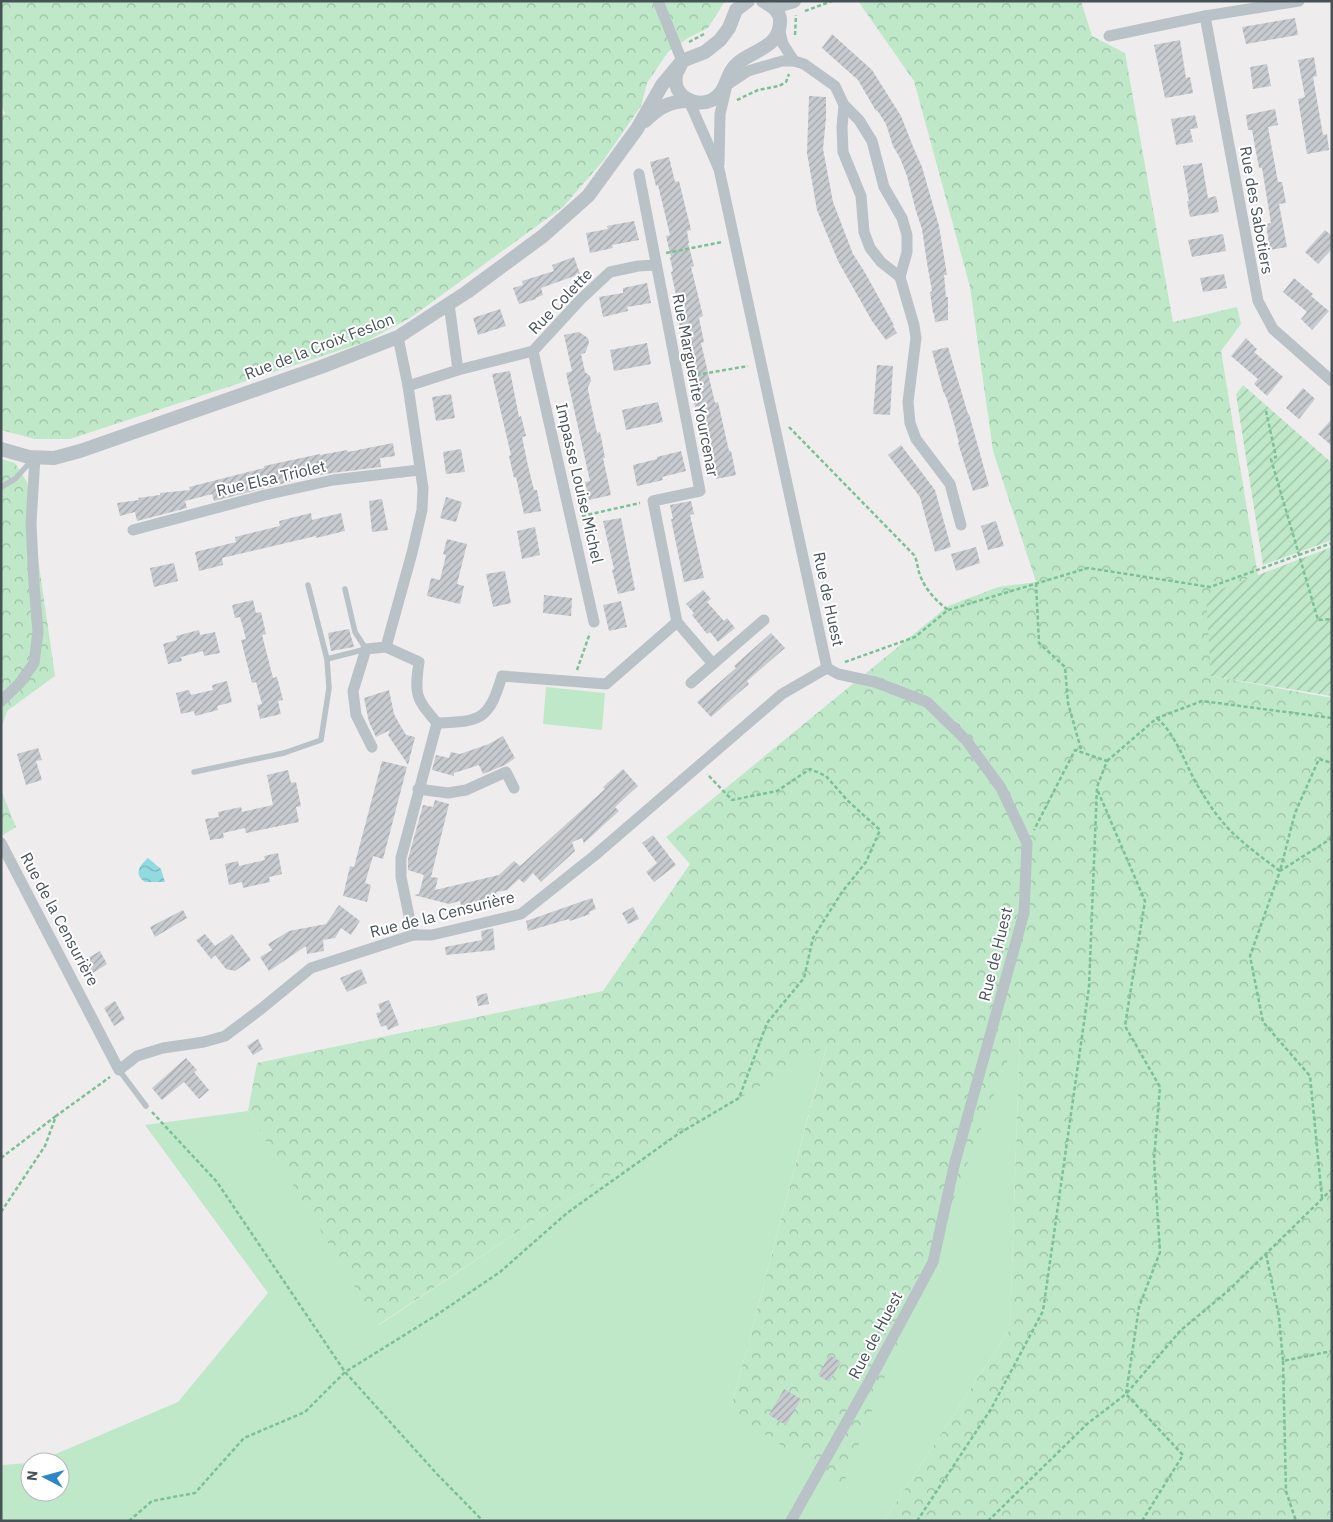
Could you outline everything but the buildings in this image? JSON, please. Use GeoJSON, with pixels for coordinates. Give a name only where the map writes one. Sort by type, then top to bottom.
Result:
{"type":"FeatureCollection","features":[{"type":"Feature","properties":{"kind":"street"},"geometry":{"type":"LineString","coordinates":[[658,1],[682,61],[676,76],[680,94],[688,101]]}},
{"type":"Feature","properties":{"kind":"street"},"geometry":{"type":"LineString","coordinates":[[682,61],[705,52],[720,40],[729,28],[736,5],[748,1]]}},
{"type":"Feature","properties":{"kind":"street"},"geometry":{"type":"LineString","coordinates":[[1109,36],[1205,16],[1300,1]]}},
{"type":"Feature","properties":{"kind":"street"},"geometry":{"type":"LineString","coordinates":[[768,4],[795,7]]}},
{"type":"Feature","properties":{"kind":"street"},"geometry":{"type":"LineString","coordinates":[[768,4],[781,17],[780,32],[783,44],[794,61]]}},
{"type":"Feature","properties":{"kind":"street","name":"Rue des Sabotiers"},"geometry":{"type":"LineString","coordinates":[[1205,16],[1258,301],[1273,329],[1332,381]]}},
{"type":"Feature","properties":{"kind":"street"},"geometry":{"type":"LineString","coordinates":[[727,85],[729,74],[736,64],[772,43],[780,32]]}},
{"type":"Feature","properties":{"kind":"street","name":"Rue de la Croix Feslon"},"geometry":{"type":"LineString","coordinates":[[1,449],[35,457],[54,458],[80,451],[321,367],[398,337],[449,304],[543,236],[588,196],[637,129],[662,85],[682,61]]}},
{"type":"Feature","properties":{"kind":"street"},"geometry":{"type":"LineString","coordinates":[[727,85],[748,71],[782,61],[794,61],[804,64],[835,86],[844,105],[859,120],[872,141],[884,187],[902,218],[907,235],[907,252],[900,277],[916,338],[908,402],[910,423],[916,439],[950,484],[961,525]]}},
{"type":"Feature","properties":{"kind":"street","name":"Rue de la Croix Feslon"},"geometry":{"type":"LineString","coordinates":[[637,129],[654,113],[675,100],[699,103],[712,100],[727,85]]}},
{"type":"Feature","properties":{"kind":"street","name":"Rue de Huest"},"geometry":{"type":"LineString","coordinates":[[727,85],[720,114],[719,168],[827,668],[838,674],[875,682],[927,702],[966,740],[1001,788],[1027,843],[1024,914],[956,1162],[932,1262],[870,1380],[791,1521]]}},
{"type":"Feature","properties":{"kind":"street","name":"Rue de Huest"},"geometry":{"type":"LineString","coordinates":[[688,101],[719,168]]}},
{"type":"Feature","properties":{"kind":"street"},"geometry":{"type":"LineString","coordinates":[[844,105],[842,127],[843,152],[860,196],[864,232],[870,248],[880,262],[900,277]]}},
{"type":"Feature","properties":{"kind":"street","name":"Rue Marguerite Yourcenar"},"geometry":{"type":"LineString","coordinates":[[638,174],[700,491],[653,501]]}},
{"type":"Feature","properties":{"kind":"street","name":"Rue Colette"},"geometry":{"type":"LineString","coordinates":[[408,386],[458,370],[533,351],[581,299],[610,272],[655,260]]}},
{"type":"Feature","properties":{"kind":"street"},"geometry":{"type":"LineString","coordinates":[[449,304],[458,370]]}},
{"type":"Feature","properties":{"kind":"street"},"geometry":{"type":"LineString","coordinates":[[386,647],[422,510],[422,488],[408,386],[398,337]]}},
{"type":"Feature","properties":{"kind":"street","name":"Impasse Louise Michel"},"geometry":{"type":"LineString","coordinates":[[533,351],[594,622]]}},
{"type":"Feature","properties":{"kind":"street"},"geometry":{"type":"LineString","coordinates":[[1,701],[19,684],[34,663],[38,632],[31,523],[35,457]]}},
{"type":"Feature","properties":{"kind":"street","name":"Rue Elsa Triolet"},"geometry":{"type":"LineString","coordinates":[[133,530],[265,494],[333,480],[419,470]]}},
{"type":"Feature","properties":{"kind":"street"},"geometry":{"type":"LineString","coordinates":[[653,501],[677,622],[713,664]]}},
{"type":"Feature","properties":{"kind":"street"},"geometry":{"type":"LineString","coordinates":[[691,683],[764,620]]}},
{"type":"Feature","properties":{"kind":"street"},"geometry":{"type":"LineString","coordinates":[[437,724],[458,723],[482,717],[495,699],[502,676],[606,684],[677,622]]}},
{"type":"Feature","properties":{"kind":"street"},"geometry":{"type":"LineString","coordinates":[[372,747],[356,715],[353,691],[366,649],[386,647],[419,662],[416,683],[418,699],[437,724]]}},
{"type":"Feature","properties":{"kind":"street","name":"Rue de la Censurière"},"geometry":{"type":"LineString","coordinates":[[1,843],[119,1070],[137,1056],[163,1048],[204,1042],[225,1036],[311,968],[413,935],[432,935],[521,914],[594,856],[782,694],[827,668]]}},
{"type":"Feature","properties":{"kind":"street"},"geometry":{"type":"LineString","coordinates":[[413,935],[401,877],[401,858],[437,724]]}},
{"type":"Feature","properties":{"kind":"street"},"geometry":{"type":"LineString","coordinates":[[418,789],[448,793],[466,790],[506,772],[514,788]]}},
{"type":"Feature","properties":{"kind":"lane"},"geometry":{"type":"LineString","coordinates":[[1,487],[15,479],[35,457]]}},
{"type":"Feature","properties":{"kind":"lane"},"geometry":{"type":"LineString","coordinates":[[194,772],[284,753],[321,740],[329,688],[327,659],[308,585]]}},
{"type":"Feature","properties":{"kind":"lane"},"geometry":{"type":"LineString","coordinates":[[327,659],[366,649],[355,632],[346,589]]}},
{"type":"Feature","properties":{"kind":"lane"},"geometry":{"type":"LineString","coordinates":[[119,1070],[146,1106]]}},
{"type":"Feature","properties":{"kind":"path"},"geometry":{"type":"LineString","coordinates":[[795,7],[832,1]]}},
{"type":"Feature","properties":{"kind":"path"},"geometry":{"type":"LineString","coordinates":[[691,41],[707,33]]}},
{"type":"Feature","properties":{"kind":"path"},"geometry":{"type":"LineString","coordinates":[[655,260],[734,240]]}},
{"type":"Feature","properties":{"kind":"path"},"geometry":{"type":"LineString","coordinates":[[678,378],[761,363]]}},
{"type":"Feature","properties":{"kind":"path"},"geometry":{"type":"LineString","coordinates":[[771,410],[914,555],[918,562],[919,573],[925,585],[937,602],[948,610]]}},
{"type":"Feature","properties":{"kind":"path"},"geometry":{"type":"LineString","coordinates":[[1266,412],[1276,456],[1271,459],[1318,620],[1332,619]]}},
{"type":"Feature","properties":{"kind":"path"},"geometry":{"type":"LineString","coordinates":[[571,518],[653,501]]}},
{"type":"Feature","properties":{"kind":"path"},"geometry":{"type":"LineString","coordinates":[[827,668],[915,637],[948,610],[1036,582],[1088,568],[1210,587],[1332,543]]}},
{"type":"Feature","properties":{"kind":"path"},"geometry":{"type":"LineString","coordinates":[[1036,582],[1039,642],[1065,667],[1068,703],[1082,753]]}},
{"type":"Feature","properties":{"kind":"path"},"geometry":{"type":"LineString","coordinates":[[573,681],[594,622]]}},
{"type":"Feature","properties":{"kind":"path"},"geometry":{"type":"LineString","coordinates":[[917,1521],[991,1408],[1043,1311],[1089,987],[1097,787],[1107,761],[1157,718],[1202,701],[1332,718]]}},
{"type":"Feature","properties":{"kind":"path"},"geometry":{"type":"LineString","coordinates":[[1157,718],[1165,725],[1176,741],[1198,786],[1221,820],[1249,848],[1280,871]]}},
{"type":"Feature","properties":{"kind":"path"},"geometry":{"type":"LineString","coordinates":[[1027,843],[1075,750],[1107,761]]}},
{"type":"Feature","properties":{"kind":"path"},"geometry":{"type":"LineString","coordinates":[[1322,1198],[1310,1076],[1263,1022],[1250,956],[1280,871],[1295,813],[1319,759],[1332,763]]}},
{"type":"Feature","properties":{"kind":"path"},"geometry":{"type":"LineString","coordinates":[[129,1521],[152,1501],[195,1493],[244,1438],[305,1412],[345,1372],[435,1316],[500,1272],[567,1213],[678,1134],[739,1098],[767,1023],[804,978],[813,938],[842,892],[866,862],[880,830],[847,800],[826,776],[810,769],[777,791],[732,800],[699,765]]}},
{"type":"Feature","properties":{"kind":"path"},"geometry":{"type":"LineString","coordinates":[[1097,787],[1145,901],[1125,1026],[1160,1087],[1154,1159],[1160,1252],[1139,1308],[1126,1394]]}},
{"type":"Feature","properties":{"kind":"path"},"geometry":{"type":"LineString","coordinates":[[1280,871],[1332,838]]}},
{"type":"Feature","properties":{"kind":"path"},"geometry":{"type":"LineString","coordinates":[[1,1158],[119,1070]]}},
{"type":"Feature","properties":{"kind":"path"},"geometry":{"type":"LineString","coordinates":[[146,1106],[217,1182],[345,1372],[437,1474],[483,1521]]}},
{"type":"Feature","properties":{"kind":"path"},"geometry":{"type":"LineString","coordinates":[[1,1212],[45,1146],[56,1116]]}},
{"type":"Feature","properties":{"kind":"path"},"geometry":{"type":"LineString","coordinates":[[988,1521],[1087,1424],[1126,1394],[1181,1330],[1228,1291],[1332,1189]]}},
{"type":"Feature","properties":{"kind":"path"},"geometry":{"type":"LineString","coordinates":[[1266,1254],[1279,1317],[1283,1361],[1286,1491],[1296,1521]]}},
{"type":"Feature","properties":{"kind":"path"},"geometry":{"type":"LineString","coordinates":[[1283,1361],[1332,1351]]}},
{"type":"Feature","properties":{"kind":"path"},"geometry":{"type":"LineString","coordinates":[[1126,1394],[1182,1455],[1142,1521]]}},
{"type":"Feature","properties":{"kind":"green space"},"geometry":{"type":"Polygon","coordinates":[[[1,1],[725,1],[708,28],[688,38],[668,52],[647,83],[641,106],[603,161],[563,207],[410,318],[365,342],[70,439],[35,439],[1,430],[1,117],[5,113],[1,105],[1,1]]]}},
{"type":"Feature","properties":{"kind":"green space"},"geometry":{"type":"Polygon","coordinates":[[[858,1],[1081,1],[1092,36],[1125,53],[1173,322],[1237,307],[1241,324],[1221,351],[1258,576],[1211,676],[1332,698],[1332,1521],[884,1521],[1010,1329],[1020,1028],[843,1485],[730,1412],[827,1046],[540,1217],[378,1325],[248,1111],[257,1063],[603,991],[690,864],[666,837],[948,606],[998,587],[1036,582],[993,451],[970,287],[914,81],[858,1]]]}},
{"type":"Feature","properties":{"kind":"green space"},"geometry":{"type":"Polygon","coordinates":[[[1243,385],[1332,463],[1332,540],[1263,565],[1236,394],[1243,385]]]}},
{"type":"Feature","properties":{"kind":"green space"},"geometry":{"type":"Polygon","coordinates":[[[1,459],[15,463],[27,482],[55,676],[7,711],[1,729],[1,459]]]}},
{"type":"Feature","properties":{"kind":"green space"},"geometry":{"type":"Polygon","coordinates":[[[1332,547],[1332,696],[1211,676],[1206,595],[1332,547]]]}},
{"type":"Feature","properties":{"kind":"green space"},"geometry":{"type":"Polygon","coordinates":[[[546,687],[605,693],[602,730],[543,724],[546,687]]]}},
{"type":"Feature","properties":{"kind":"green space"},"geometry":{"type":"Polygon","coordinates":[[[1,790],[16,827],[1,836],[1,790]]]}},
{"type":"Feature","properties":{"kind":"green space"},"geometry":{"type":"Polygon","coordinates":[[[1020,1026],[1010,1329],[884,1521],[1,1521],[1,1465],[20,1464],[20,1502],[70,1502],[70,1452],[60,1452],[178,1402],[268,1293],[145,1125],[248,1111],[379,1325],[540,1217],[827,1045],[730,1412],[1020,1026]]]}},
{"type":"Feature","properties":{"kind":"water"},"geometry":{"type":"Polygon","coordinates":[[[148,858],[161,869],[165,882],[145,882],[141,879],[139,870],[148,858]]]}}]}
